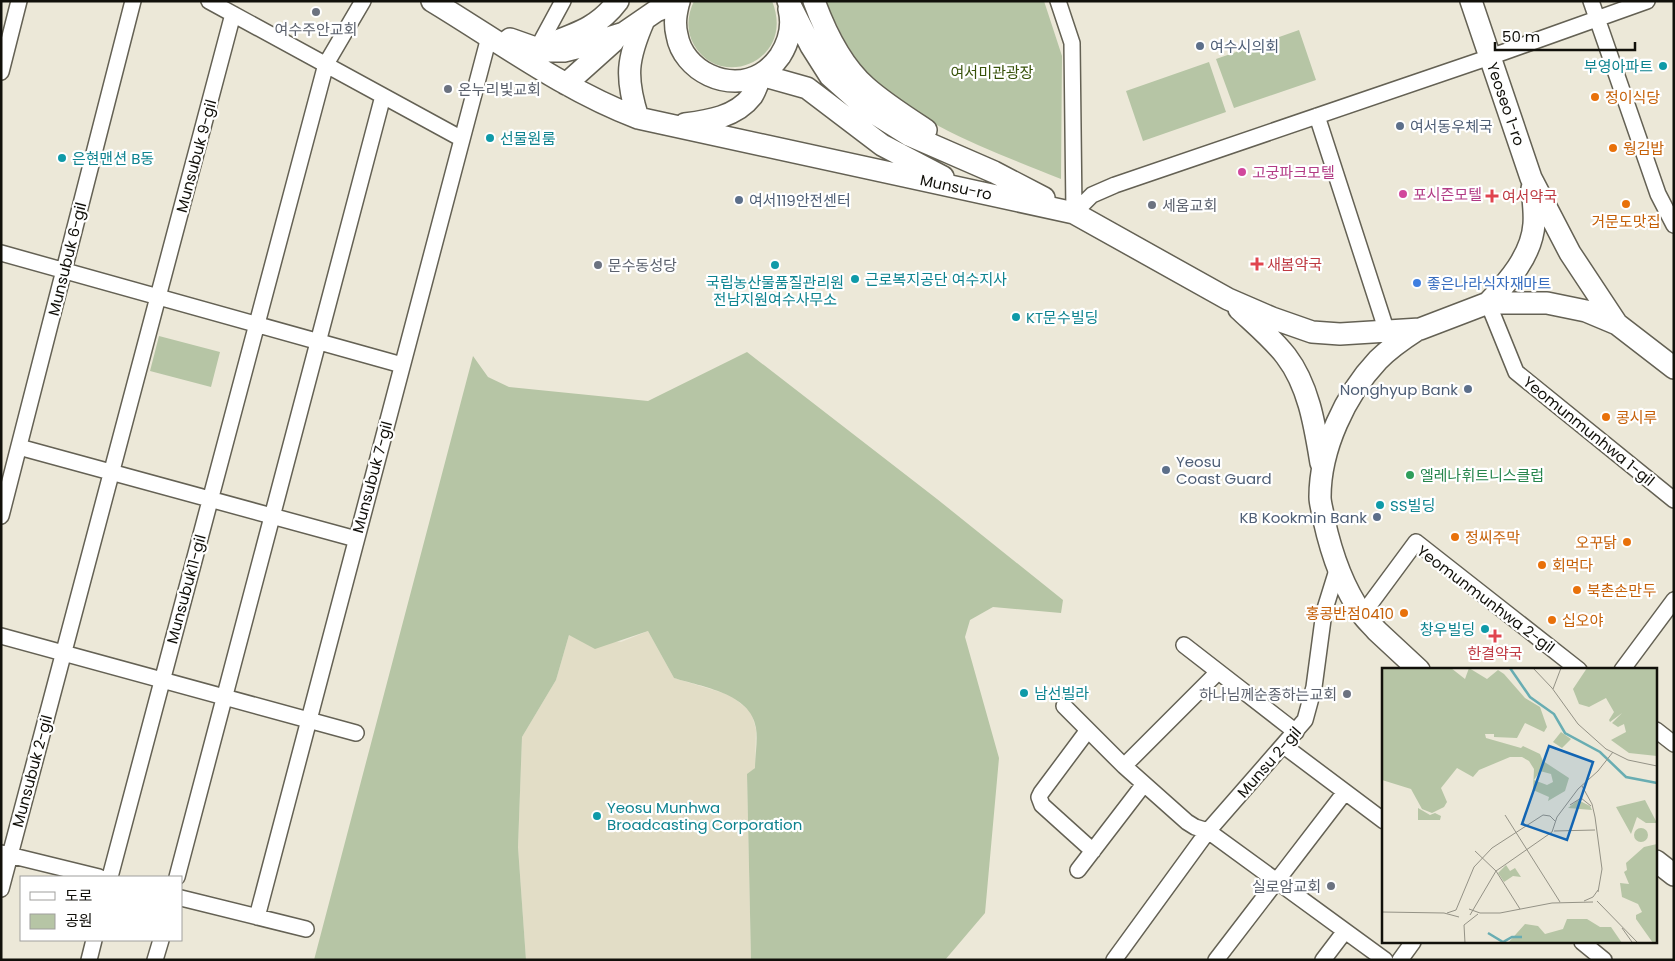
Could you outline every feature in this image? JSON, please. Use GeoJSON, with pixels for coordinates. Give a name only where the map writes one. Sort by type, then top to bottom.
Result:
{"type":"FeatureCollection","features":[{"type":"Feature","properties":{"kind":"street"},"geometry":{"type":"LineString","coordinates":[[1,72],[20,1]]}},
{"type":"Feature","properties":{"kind":"street","name":"Munsubuk 6-gil"},"geometry":{"type":"LineString","coordinates":[[1,516],[133,1]]}},
{"type":"Feature","properties":{"kind":"street"},"geometry":{"type":"LineString","coordinates":[[209,1],[462,139]]}},
{"type":"Feature","properties":{"kind":"street"},"geometry":{"type":"LineString","coordinates":[[256,324],[326,64],[363,1]]}},
{"type":"Feature","properties":{"kind":"street"},"geometry":{"type":"LineString","coordinates":[[432,1],[470,24],[537,49],[552,52],[587,45],[624,33]]}},
{"type":"Feature","properties":{"kind":"street"},"geometry":{"type":"LineString","coordinates":[[537,49],[563,1]]}},
{"type":"Feature","properties":{"kind":"street"},"geometry":{"type":"LineString","coordinates":[[537,49],[594,25],[618,1]]}},
{"type":"Feature","properties":{"kind":"street"},"geometry":{"type":"LineString","coordinates":[[679,2],[675,19],[677,37],[684,53],[695,67],[710,76],[728,80],[745,80],[761,75],[775,63],[785,49],[790,33],[791,16],[788,1]]}},
{"type":"Feature","properties":{"kind":"street"},"geometry":{"type":"LineString","coordinates":[[788,1],[811,46],[830,76],[866,108],[909,135],[994,172],[1074,213]]}},
{"type":"Feature","properties":{"kind":"street"},"geometry":{"type":"LineString","coordinates":[[814,1],[823,24],[842,57],[865,86],[896,110],[994,172]]}},
{"type":"Feature","properties":{"kind":"street"},"geometry":{"type":"LineString","coordinates":[[1058,1],[1072,43],[1074,213]]}},
{"type":"Feature","properties":{"kind":"street","name":"Yeoseo 1-ro"},"geometry":{"type":"LineString","coordinates":[[1470,1],[1531,178]]}},
{"type":"Feature","properties":{"kind":"street"},"geometry":{"type":"LineString","coordinates":[[1591,1],[1658,194],[1674,225]]}},
{"type":"Feature","properties":{"kind":"street"},"geometry":{"type":"LineString","coordinates":[[1074,213],[1092,195],[1115,184],[1490,57],[1647,1]]}},
{"type":"Feature","properties":{"kind":"street"},"geometry":{"type":"LineString","coordinates":[[566,84],[624,33],[656,11],[679,2]]}},
{"type":"Feature","properties":{"kind":"street","name":"Munsubuk 9-gil"},"geometry":{"type":"LineString","coordinates":[[158,297],[233,14]]}},
{"type":"Feature","properties":{"kind":"street"},"geometry":{"type":"LineString","coordinates":[[638,118],[631,97],[629,66],[633,44],[644,20]]}},
{"type":"Feature","properties":{"kind":"street","name":"Munsu-ro"},"geometry":{"type":"LineString","coordinates":[[470,24],[566,84],[598,101],[638,118],[1074,213],[1228,299]]}},
{"type":"Feature","properties":{"kind":"street","name":"Munsubuk 7-gil"},"geometry":{"type":"LineString","coordinates":[[257,917],[489,37]]}},
{"type":"Feature","properties":{"kind":"street"},"geometry":{"type":"LineString","coordinates":[[670,125],[715,119],[732,112],[753,95],[761,75]]}},
{"type":"Feature","properties":{"kind":"street"},"geometry":{"type":"LineString","coordinates":[[761,75],[806,88],[882,145],[969,190]]}},
{"type":"Feature","properties":{"kind":"street"},"geometry":{"type":"LineString","coordinates":[[177,876],[383,96]]}},
{"type":"Feature","properties":{"kind":"street"},"geometry":{"type":"LineString","coordinates":[[1317,116],[1387,332]]}},
{"type":"Feature","properties":{"kind":"street"},"geometry":{"type":"LineString","coordinates":[[1488,303],[1513,272],[1528,246],[1534,223],[1531,178]]}},
{"type":"Feature","properties":{"kind":"street"},"geometry":{"type":"LineString","coordinates":[[1531,178],[1575,260],[1617,324]]}},
{"type":"Feature","properties":{"kind":"street"},"geometry":{"type":"LineString","coordinates":[[1,254],[402,364]]}},
{"type":"Feature","properties":{"kind":"street"},"geometry":{"type":"LineString","coordinates":[[64,653],[158,297]]}},
{"type":"Feature","properties":{"kind":"street"},"geometry":{"type":"LineString","coordinates":[[1228,299],[1281,322],[1312,332],[1340,334],[1420,329]]}},
{"type":"Feature","properties":{"kind":"street"},"geometry":{"type":"LineString","coordinates":[[1228,299],[1275,343],[1295,371],[1312,416],[1322,469]]}},
{"type":"Feature","properties":{"kind":"street"},"geometry":{"type":"LineString","coordinates":[[1417,668],[1362,615],[1338,567],[1328,541],[1320,499],[1322,469],[1337,422],[1351,397],[1369,372],[1383,356],[1420,329],[1488,303],[1531,302],[1563,305],[1586,311],[1617,324],[1674,368]]}},
{"type":"Feature","properties":{"kind":"street","name":"Yeomunmunhwa 1-gil"},"geometry":{"type":"LineString","coordinates":[[1488,303],[1516,372],[1674,500]]}},
{"type":"Feature","properties":{"kind":"street","name":"Munsubuk11-gil"},"geometry":{"type":"LineString","coordinates":[[161,680],[256,324]]}},
{"type":"Feature","properties":{"kind":"street"},"geometry":{"type":"LineString","coordinates":[[19,447],[356,539]]}},
{"type":"Feature","properties":{"kind":"street","name":"Yeomunmunhwa 2-gil"},"geometry":{"type":"LineString","coordinates":[[1362,615],[1416,542],[1576,668]]}},
{"type":"Feature","properties":{"kind":"street","name":"Munsu 2-gil"},"geometry":{"type":"LineString","coordinates":[[1114,960],[1208,831],[1305,720],[1315,677],[1324,612],[1338,567]]}},
{"type":"Feature","properties":{"kind":"street"},"geometry":{"type":"LineString","coordinates":[[1623,668],[1674,600]]}},
{"type":"Feature","properties":{"kind":"street"},"geometry":{"type":"LineString","coordinates":[[1,636],[356,733]]}},
{"type":"Feature","properties":{"kind":"street"},"geometry":{"type":"LineString","coordinates":[[1184,645],[1296,732]]}},
{"type":"Feature","properties":{"kind":"street","name":"Munsubuk 2-gil"},"geometry":{"type":"LineString","coordinates":[[1,888],[6,854],[64,653]]}},
{"type":"Feature","properties":{"kind":"street"},"geometry":{"type":"LineString","coordinates":[[1124,766],[1218,672]]}},
{"type":"Feature","properties":{"kind":"street"},"geometry":{"type":"LineString","coordinates":[[110,876],[161,680]]}},
{"type":"Feature","properties":{"kind":"street"},"geometry":{"type":"LineString","coordinates":[[1064,706],[1124,766],[1187,822],[1208,831],[1385,960]]}},
{"type":"Feature","properties":{"kind":"street"},"geometry":{"type":"LineString","coordinates":[[1088,730],[1040,793],[1039,797],[1042,805],[1092,851]]}},
{"type":"Feature","properties":{"kind":"street"},"geometry":{"type":"LineString","coordinates":[[1658,732],[1674,744]]}},
{"type":"Feature","properties":{"kind":"street"},"geometry":{"type":"LineString","coordinates":[[1284,746],[1382,820]]}},
{"type":"Feature","properties":{"kind":"street"},"geometry":{"type":"LineString","coordinates":[[1078,870],[1144,784]]}},
{"type":"Feature","properties":{"kind":"street"},"geometry":{"type":"LineString","coordinates":[[1216,960],[1345,792]]}},
{"type":"Feature","properties":{"kind":"street"},"geometry":{"type":"LineString","coordinates":[[6,854],[95,876]]}},
{"type":"Feature","properties":{"kind":"street"},"geometry":{"type":"LineString","coordinates":[[1658,863],[1674,875]]}},
{"type":"Feature","properties":{"kind":"street"},"geometry":{"type":"LineString","coordinates":[[182,898],[306,929]]}},
{"type":"Feature","properties":{"kind":"street"},"geometry":{"type":"LineString","coordinates":[[1323,960],[1345,931]]}},
{"type":"Feature","properties":{"kind":"street"},"geometry":{"type":"LineString","coordinates":[[89,960],[94,941]]}},
{"type":"Feature","properties":{"kind":"street"},"geometry":{"type":"LineString","coordinates":[[155,960],[160,941]]}},
{"type":"Feature","properties":{"kind":"street"},"geometry":{"type":"LineString","coordinates":[[1400,960],[1412,944]]}},
{"type":"Feature","properties":{"kind":"street"},"geometry":{"type":"LineString","coordinates":[[1584,944],[1604,960]]}},
{"type":"Feature","properties":{"kind":"shaded area"},"geometry":{"type":"Polygon","coordinates":[[[648,631],[674,678],[730,695],[751,712],[756,729],[755,768],[747,775],[751,960],[526,960],[518,847],[522,737],[556,680],[569,635],[621,642],[648,631]]]}},
{"type":"Feature","properties":{"kind":"green space"},"geometry":{"type":"Polygon","coordinates":[[[694,1],[772,1],[777,21],[774,39],[765,53],[752,62],[737,67],[721,66],[706,59],[691,40],[689,18],[694,1]]]}},
{"type":"Feature","properties":{"kind":"green space","name":"여서미관광장"},"geometry":{"type":"Polygon","coordinates":[[[825,1],[1044,1],[1062,56],[1061,179],[962,138],[937,125],[892,96],[857,61],[844,40],[825,1]]]}},
{"type":"Feature","properties":{"kind":"green space"},"geometry":{"type":"Polygon","coordinates":[[[1299,30],[1316,80],[1234,108],[1216,59],[1299,30]]]}},
{"type":"Feature","properties":{"kind":"green space"},"geometry":{"type":"Polygon","coordinates":[[[1209,62],[1226,112],[1143,141],[1126,91],[1209,62]]]}},
{"type":"Feature","properties":{"kind":"green space"},"geometry":{"type":"Polygon","coordinates":[[[159,336],[220,352],[211,387],[150,371],[159,336]]]}},
{"type":"Feature","properties":{"kind":"green space"},"geometry":{"type":"Polygon","coordinates":[[[747,352],[937,499],[1063,600],[1061,613],[993,607],[970,620],[965,637],[999,758],[985,913],[945,960],[751,960],[747,774],[755,768],[757,743],[757,733],[752,716],[745,707],[724,693],[674,678],[648,631],[595,649],[569,635],[556,680],[522,737],[518,847],[526,960],[314,960],[473,356],[488,377],[509,387],[648,401],[747,352]]]}},
{"type":"Feature","properties":{"kind":"place","name":"여수주안교회"},"geometry":{"type":"Point","coordinates":[316,12]}},
{"type":"Feature","properties":{"kind":"place","name":"여수시의회"},"geometry":{"type":"Point","coordinates":[1200,46]}},
{"type":"Feature","properties":{"kind":"place","name":"부영아파트"},"geometry":{"type":"Point","coordinates":[1663,66]}},
{"type":"Feature","properties":{"kind":"place","name":"온누리빛교회"},"geometry":{"type":"Point","coordinates":[448,89]}},
{"type":"Feature","properties":{"kind":"place","name":"정이식당"},"geometry":{"type":"Point","coordinates":[1595,97]}},
{"type":"Feature","properties":{"kind":"place","name":"여서동우체국"},"geometry":{"type":"Point","coordinates":[1400,126]}},
{"type":"Feature","properties":{"kind":"place","name":"선물원룸"},"geometry":{"type":"Point","coordinates":[490,138]}},
{"type":"Feature","properties":{"kind":"place","name":"웡김밥"},"geometry":{"type":"Point","coordinates":[1613,148]}},
{"type":"Feature","properties":{"kind":"place","name":"은현맨션 B동"},"geometry":{"type":"Point","coordinates":[62,158]}},
{"type":"Feature","properties":{"kind":"place","name":"고궁파크모텔"},"geometry":{"type":"Point","coordinates":[1242,172]}},
{"type":"Feature","properties":{"kind":"place","name":"포시즌모텔"},"geometry":{"type":"Point","coordinates":[1403,194]}},
{"type":"Feature","properties":{"kind":"place","name":"여서약국"},"geometry":{"type":"Point","coordinates":[1492,196]}},
{"type":"Feature","properties":{"kind":"place","name":"여서119안전센터"},"geometry":{"type":"Point","coordinates":[739,200]}},
{"type":"Feature","properties":{"kind":"place","name":"거문도맛집"},"geometry":{"type":"Point","coordinates":[1626,204]}},
{"type":"Feature","properties":{"kind":"place","name":"세움교회"},"geometry":{"type":"Point","coordinates":[1152,205]}},
{"type":"Feature","properties":{"kind":"place","name":"새봄약국"},"geometry":{"type":"Point","coordinates":[1257,264]}},
{"type":"Feature","properties":{"kind":"place","name":"문수동성당"},"geometry":{"type":"Point","coordinates":[598,265]}},
{"type":"Feature","properties":{"kind":"place","name":"국립농산물품질관리원 전남지원여수사무소"},"geometry":{"type":"Point","coordinates":[775,265]}},
{"type":"Feature","properties":{"kind":"place","name":"근로복지공단 여수지사"},"geometry":{"type":"Point","coordinates":[855,279]}},
{"type":"Feature","properties":{"kind":"place","name":"좋은나라식자재마트"},"geometry":{"type":"Point","coordinates":[1417,283]}},
{"type":"Feature","properties":{"kind":"place","name":"KT문수빌딩"},"geometry":{"type":"Point","coordinates":[1016,317]}},
{"type":"Feature","properties":{"kind":"place","name":"Nonghyup Bank"},"geometry":{"type":"Point","coordinates":[1468,389]}},
{"type":"Feature","properties":{"kind":"place","name":"콩시루"},"geometry":{"type":"Point","coordinates":[1606,417]}},
{"type":"Feature","properties":{"kind":"place","name":"Yeosu Coast Guard"},"geometry":{"type":"Point","coordinates":[1166,470]}},
{"type":"Feature","properties":{"kind":"place","name":"엘레나휘트니스클럽"},"geometry":{"type":"Point","coordinates":[1410,475]}},
{"type":"Feature","properties":{"kind":"place","name":"SS빌딩"},"geometry":{"type":"Point","coordinates":[1380,505]}},
{"type":"Feature","properties":{"kind":"place","name":"KB Kookmin Bank"},"geometry":{"type":"Point","coordinates":[1377,517]}},
{"type":"Feature","properties":{"kind":"place","name":"정씨주막"},"geometry":{"type":"Point","coordinates":[1455,537]}},
{"type":"Feature","properties":{"kind":"place","name":"오꾸닭"},"geometry":{"type":"Point","coordinates":[1627,542]}},
{"type":"Feature","properties":{"kind":"place","name":"회먹다"},"geometry":{"type":"Point","coordinates":[1542,565]}},
{"type":"Feature","properties":{"kind":"place","name":"북촌손만두"},"geometry":{"type":"Point","coordinates":[1577,590]}},
{"type":"Feature","properties":{"kind":"place","name":"홍콩반점0410"},"geometry":{"type":"Point","coordinates":[1404,613]}},
{"type":"Feature","properties":{"kind":"place","name":"십오야"},"geometry":{"type":"Point","coordinates":[1552,620]}},
{"type":"Feature","properties":{"kind":"place","name":"창우빌딩"},"geometry":{"type":"Point","coordinates":[1485,629]}},
{"type":"Feature","properties":{"kind":"place","name":"한결약국"},"geometry":{"type":"Point","coordinates":[1495,636]}},
{"type":"Feature","properties":{"kind":"place","name":"남선빌라"},"geometry":{"type":"Point","coordinates":[1024,693]}},
{"type":"Feature","properties":{"kind":"place","name":"하나님께순종하는교회"},"geometry":{"type":"Point","coordinates":[1347,694]}},
{"type":"Feature","properties":{"kind":"place","name":"Yeosu Munhwa Broadcasting Corporation"},"geometry":{"type":"Point","coordinates":[597,816]}},
{"type":"Feature","properties":{"kind":"place","name":"실로암교회"},"geometry":{"type":"Point","coordinates":[1331,886]}}]}
